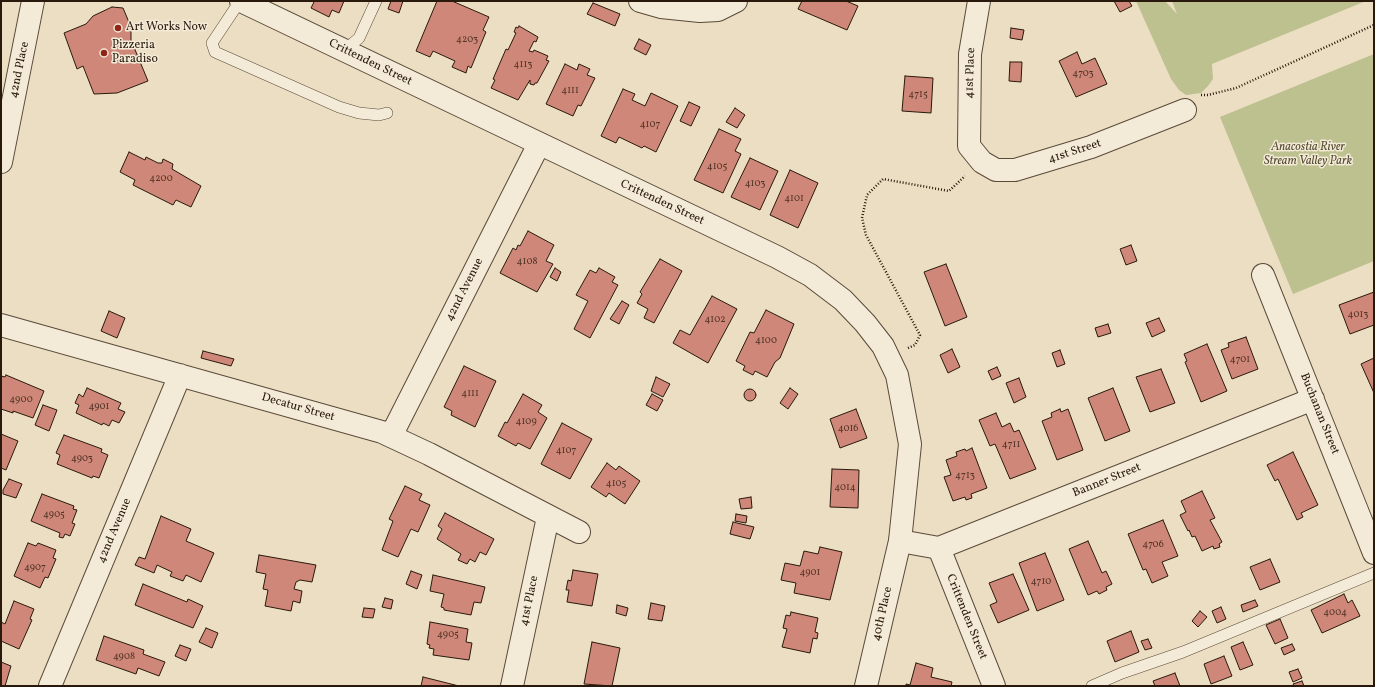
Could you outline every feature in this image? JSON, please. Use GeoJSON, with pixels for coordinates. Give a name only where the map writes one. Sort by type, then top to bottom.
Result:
{"type":"FeatureCollection","features":[{"type":"Feature","properties":{"kind":"street","name":"42nd Place"},"geometry":{"type":"LineString","coordinates":[[1,162],[5,123],[34,1]]}},
{"type":"Feature","properties":{"kind":"street"},"geometry":{"type":"LineString","coordinates":[[640,1],[661,7],[700,11],[718,10],[736,1]]}},
{"type":"Feature","properties":{"kind":"street","name":"41st Place"},"geometry":{"type":"LineString","coordinates":[[970,146],[970,54],[979,1]]}},
{"type":"Feature","properties":{"kind":"street","name":"Crittenden Street"},"geometry":{"type":"LineString","coordinates":[[245,2],[777,257],[810,275],[843,300],[865,323],[883,346],[897,375],[910,444],[900,541]]}},
{"type":"Feature","properties":{"kind":"street","name":"41st Street"},"geometry":{"type":"LineString","coordinates":[[970,146],[982,162],[996,170],[1015,170],[1091,147],[1185,110]]}},
{"type":"Feature","properties":{"kind":"street","name":"42nd Avenue"},"geometry":{"type":"LineString","coordinates":[[391,436],[539,144]]}},
{"type":"Feature","properties":{"kind":"street","name":"Buchanan Street"},"geometry":{"type":"LineString","coordinates":[[1263,275],[1374,553]]}},
{"type":"Feature","properties":{"kind":"street","name":"Decatur Street"},"geometry":{"type":"LineString","coordinates":[[1,325],[382,432],[429,454],[578,532]]}},
{"type":"Feature","properties":{"kind":"street","name":"42nd Avenue"},"geometry":{"type":"LineString","coordinates":[[50,686],[180,375]]}},
{"type":"Feature","properties":{"kind":"street","name":"Banner Street"},"geometry":{"type":"LineString","coordinates":[[939,548],[1313,399]]}},
{"type":"Feature","properties":{"kind":"street","name":"41st Place"},"geometry":{"type":"LineString","coordinates":[[512,686],[548,517]]}},
{"type":"Feature","properties":{"kind":"street"},"geometry":{"type":"LineString","coordinates":[[900,541],[939,548]]}},
{"type":"Feature","properties":{"kind":"street","name":"40th Place"},"geometry":{"type":"LineString","coordinates":[[866,686],[900,541]]}},
{"type":"Feature","properties":{"kind":"street","name":"Crittenden Street"},"geometry":{"type":"LineString","coordinates":[[939,548],[994,686]]}},
{"type":"Feature","properties":{"kind":"lane"},"geometry":{"type":"LineString","coordinates":[[345,50],[358,38],[376,1]]}},
{"type":"Feature","properties":{"kind":"lane"},"geometry":{"type":"LineString","coordinates":[[245,2],[212,43],[216,52],[339,107],[359,113],[379,115],[387,113]]}},
{"type":"Feature","properties":{"kind":"lane"},"geometry":{"type":"LineString","coordinates":[[1092,686],[1122,673],[1183,652],[1374,573]]}},
{"type":"Feature","properties":{"kind":"green space"},"geometry":{"type":"Polygon","coordinates":[[[1136,1],[1165,1],[1177,14],[1172,1],[1366,1],[1212,64],[1213,79],[1208,86],[1201,93],[1186,95],[1179,90],[1171,79],[1136,1]]]}},
{"type":"Feature","properties":{"kind":"green space","name":"Anacostia River Stream Valley Park"},"geometry":{"type":"Polygon","coordinates":[[[1374,54],[1374,261],[1293,294],[1220,117],[1374,54]]]}},
{"type":"Feature","properties":{"kind":"building"},"geometry":{"type":"Polygon","coordinates":[[[312,1],[344,1],[339,13],[332,10],[329,17],[311,8],[314,2],[312,1]]]}},
{"type":"Feature","properties":{"kind":"building"},"geometry":{"type":"Polygon","coordinates":[[[391,1],[403,1],[399,13],[388,9],[391,1]]]}},
{"type":"Feature","properties":{"kind":"building"},"geometry":{"type":"Polygon","coordinates":[[[437,1],[452,1],[489,17],[483,30],[486,32],[471,68],[468,66],[466,73],[452,67],[455,61],[433,51],[430,57],[416,51],[437,1]]]}},
{"type":"Feature","properties":{"kind":"building"},"geometry":{"type":"Polygon","coordinates":[[[802,1],[846,1],[858,6],[847,30],[798,9],[802,1]]]}},
{"type":"Feature","properties":{"kind":"building"},"geometry":{"type":"Polygon","coordinates":[[[1114,1],[1129,1],[1132,6],[1120,12],[1114,1]]]}},
{"type":"Feature","properties":{"kind":"building"},"geometry":{"type":"Polygon","coordinates":[[[593,3],[620,14],[615,26],[587,14],[593,3]]]}},
{"type":"Feature","properties":{"kind":"building","name":"Pizzeria Paradiso"},"geometry":{"type":"Polygon","coordinates":[[[112,7],[123,8],[131,27],[131,40],[148,81],[117,93],[94,94],[83,66],[77,69],[64,33],[86,24],[93,16],[112,7]]]}},
{"type":"Feature","properties":{"kind":"building"},"geometry":{"type":"Polygon","coordinates":[[[519,26],[538,37],[536,42],[534,41],[529,51],[533,52],[534,50],[548,56],[546,60],[549,61],[537,83],[534,85],[530,84],[530,80],[518,100],[491,88],[495,80],[493,79],[506,49],[508,50],[516,33],[514,32],[516,27],[518,28],[519,26]]]}},
{"type":"Feature","properties":{"kind":"building"},"geometry":{"type":"Polygon","coordinates":[[[1011,28],[1024,30],[1022,40],[1010,38],[1011,28]]]}},
{"type":"Feature","properties":{"kind":"building"},"geometry":{"type":"Polygon","coordinates":[[[639,39],[651,45],[646,55],[634,49],[639,39]]]}},
{"type":"Feature","properties":{"kind":"building"},"geometry":{"type":"Polygon","coordinates":[[[1077,52],[1082,64],[1095,58],[1107,84],[1076,97],[1059,61],[1077,52]]]}},
{"type":"Feature","properties":{"kind":"building"},"geometry":{"type":"Polygon","coordinates":[[[1010,62],[1022,62],[1021,82],[1009,81],[1010,62]]]}},
{"type":"Feature","properties":{"kind":"building"},"geometry":{"type":"Polygon","coordinates":[[[565,64],[577,70],[579,64],[590,69],[587,75],[595,78],[581,106],[578,105],[573,116],[546,104],[565,64]]]}},
{"type":"Feature","properties":{"kind":"building"},"geometry":{"type":"Polygon","coordinates":[[[905,76],[933,78],[931,113],[902,111],[905,76]]]}},
{"type":"Feature","properties":{"kind":"building"},"geometry":{"type":"Polygon","coordinates":[[[623,89],[635,94],[632,100],[645,106],[651,93],[678,106],[656,152],[644,146],[642,148],[619,137],[616,143],[601,136],[623,89]]]}},
{"type":"Feature","properties":{"kind":"building"},"geometry":{"type":"Polygon","coordinates":[[[689,102],[700,107],[691,126],[680,121],[689,102]]]}},
{"type":"Feature","properties":{"kind":"building"},"geometry":{"type":"Polygon","coordinates":[[[735,108],[745,115],[737,128],[726,122],[735,108]]]}},
{"type":"Feature","properties":{"kind":"building"},"geometry":{"type":"Polygon","coordinates":[[[719,129],[741,139],[735,151],[741,154],[723,193],[694,180],[719,129]]]}},
{"type":"Feature","properties":{"kind":"building"},"geometry":{"type":"Polygon","coordinates":[[[129,152],[145,160],[146,157],[158,163],[162,163],[163,159],[173,164],[172,169],[201,186],[191,207],[176,200],[173,205],[133,185],[135,180],[120,172],[129,152]]]}},
{"type":"Feature","properties":{"kind":"building"},"geometry":{"type":"Polygon","coordinates":[[[750,158],[778,171],[760,210],[731,197],[750,158]]]}},
{"type":"Feature","properties":{"kind":"building"},"geometry":{"type":"Polygon","coordinates":[[[790,170],[818,183],[798,228],[770,215],[790,170]]]}},
{"type":"Feature","properties":{"kind":"building"},"geometry":{"type":"Polygon","coordinates":[[[528,231],[554,245],[546,261],[553,264],[537,292],[500,273],[513,248],[516,250],[518,245],[520,246],[528,231]]]}},
{"type":"Feature","properties":{"kind":"building"},"geometry":{"type":"Polygon","coordinates":[[[1131,245],[1137,261],[1126,265],[1120,249],[1131,245]]]}},
{"type":"Feature","properties":{"kind":"building"},"geometry":{"type":"Polygon","coordinates":[[[660,259],[682,271],[654,323],[644,318],[648,309],[637,303],[642,294],[640,292],[660,259]]]}},
{"type":"Feature","properties":{"kind":"building"},"geometry":{"type":"Polygon","coordinates":[[[946,264],[967,317],[945,326],[924,272],[946,264]]]}},
{"type":"Feature","properties":{"kind":"building"},"geometry":{"type":"Polygon","coordinates":[[[555,268],[561,272],[557,281],[550,277],[555,268]]]}},
{"type":"Feature","properties":{"kind":"building"},"geometry":{"type":"Polygon","coordinates":[[[599,268],[615,277],[612,282],[618,285],[590,338],[574,329],[588,301],[576,295],[590,270],[596,273],[599,268]]]}},
{"type":"Feature","properties":{"kind":"building"},"geometry":{"type":"Polygon","coordinates":[[[1374,292],[1374,325],[1350,334],[1339,305],[1374,292]]]}},
{"type":"Feature","properties":{"kind":"building"},"geometry":{"type":"Polygon","coordinates":[[[712,296],[737,309],[708,363],[673,343],[680,330],[690,335],[712,296]]]}},
{"type":"Feature","properties":{"kind":"building"},"geometry":{"type":"Polygon","coordinates":[[[622,301],[629,305],[619,324],[610,319],[622,301]]]}},
{"type":"Feature","properties":{"kind":"building"},"geometry":{"type":"Polygon","coordinates":[[[766,310],[794,324],[780,358],[775,362],[767,377],[755,371],[753,375],[743,370],[745,366],[736,361],[750,332],[754,333],[766,310]]]}},
{"type":"Feature","properties":{"kind":"building"},"geometry":{"type":"Polygon","coordinates":[[[109,311],[125,318],[117,338],[101,331],[109,311]]]}},
{"type":"Feature","properties":{"kind":"building"},"geometry":{"type":"Polygon","coordinates":[[[1159,318],[1165,331],[1152,337],[1146,323],[1159,318]]]}},
{"type":"Feature","properties":{"kind":"building"},"geometry":{"type":"Polygon","coordinates":[[[1108,324],[1111,333],[1098,337],[1095,328],[1108,324]]]}},
{"type":"Feature","properties":{"kind":"building"},"geometry":{"type":"Polygon","coordinates":[[[1246,337],[1258,369],[1232,379],[1221,350],[1229,347],[1228,343],[1246,337]]]}},
{"type":"Feature","properties":{"kind":"building"},"geometry":{"type":"Polygon","coordinates":[[[1207,344],[1227,391],[1201,402],[1185,362],[1187,361],[1184,354],[1207,344]]]}},
{"type":"Feature","properties":{"kind":"building"},"geometry":{"type":"Polygon","coordinates":[[[952,349],[960,367],[948,373],[940,355],[952,349]]]}},
{"type":"Feature","properties":{"kind":"building"},"geometry":{"type":"Polygon","coordinates":[[[1060,350],[1065,364],[1057,367],[1052,353],[1060,350]]]}},
{"type":"Feature","properties":{"kind":"building"},"geometry":{"type":"Polygon","coordinates":[[[203,351],[234,359],[231,366],[201,358],[203,351]]]}},
{"type":"Feature","properties":{"kind":"building"},"geometry":{"type":"Polygon","coordinates":[[[1374,358],[1374,393],[1361,364],[1374,358]]]}},
{"type":"Feature","properties":{"kind":"building"},"geometry":{"type":"Polygon","coordinates":[[[464,366],[496,381],[475,427],[451,415],[452,411],[444,407],[464,366]]]}},
{"type":"Feature","properties":{"kind":"building"},"geometry":{"type":"Polygon","coordinates":[[[997,367],[1001,376],[992,380],[988,371],[997,367]]]}},
{"type":"Feature","properties":{"kind":"building"},"geometry":{"type":"Polygon","coordinates":[[[1161,369],[1175,403],[1150,412],[1136,377],[1161,369]]]}},
{"type":"Feature","properties":{"kind":"building"},"geometry":{"type":"Polygon","coordinates":[[[6,375],[44,391],[33,418],[13,411],[13,413],[1,409],[1,376],[5,377],[6,375]]]}},
{"type":"Feature","properties":{"kind":"building"},"geometry":{"type":"Polygon","coordinates":[[[656,377],[670,384],[663,397],[651,391],[656,377]]]}},
{"type":"Feature","properties":{"kind":"building"},"geometry":{"type":"Polygon","coordinates":[[[1019,378],[1026,397],[1014,403],[1006,383],[1019,378]]]}},
{"type":"Feature","properties":{"kind":"building"},"geometry":{"type":"Polygon","coordinates":[[[87,388],[121,403],[118,409],[125,412],[119,423],[112,420],[109,426],[103,423],[102,425],[76,413],[79,405],[75,403],[79,394],[83,397],[87,388]]]}},
{"type":"Feature","properties":{"kind":"building"},"geometry":{"type":"Polygon","coordinates":[[[790,388],[798,394],[788,409],[780,403],[790,388]]]}},
{"type":"Feature","properties":{"kind":"building"},"geometry":{"type":"Polygon","coordinates":[[[1113,388],[1130,431],[1105,441],[1088,398],[1113,388]]]}},
{"type":"Feature","properties":{"kind":"building"},"geometry":{"type":"Polygon","coordinates":[[[752,389],[755,390],[755,400],[748,401],[745,400],[744,393],[745,390],[752,389]]]}},
{"type":"Feature","properties":{"kind":"building"},"geometry":{"type":"Polygon","coordinates":[[[523,394],[542,405],[538,412],[547,418],[530,449],[518,443],[516,446],[498,436],[523,394]]]}},
{"type":"Feature","properties":{"kind":"building"},"geometry":{"type":"Polygon","coordinates":[[[652,394],[663,400],[657,411],[646,405],[652,394]]]}},
{"type":"Feature","properties":{"kind":"building"},"geometry":{"type":"Polygon","coordinates":[[[43,405],[57,410],[49,431],[35,425],[43,405]]]}},
{"type":"Feature","properties":{"kind":"building"},"geometry":{"type":"Polygon","coordinates":[[[856,409],[867,438],[840,448],[830,419],[856,409]]]}},
{"type":"Feature","properties":{"kind":"building"},"geometry":{"type":"Polygon","coordinates":[[[1060,409],[1061,412],[1068,409],[1083,450],[1057,460],[1042,421],[1052,417],[1051,413],[1060,409]]]}},
{"type":"Feature","properties":{"kind":"building"},"geometry":{"type":"Polygon","coordinates":[[[996,413],[1002,427],[1010,423],[1014,432],[1019,430],[1036,469],[1010,479],[995,444],[990,446],[979,420],[996,413]]]}},
{"type":"Feature","properties":{"kind":"building"},"geometry":{"type":"Polygon","coordinates":[[[562,423],[592,439],[570,479],[541,464],[562,423]]]}},
{"type":"Feature","properties":{"kind":"building"},"geometry":{"type":"Polygon","coordinates":[[[1,434],[18,441],[6,470],[1,468],[1,434]]]}},
{"type":"Feature","properties":{"kind":"building"},"geometry":{"type":"Polygon","coordinates":[[[64,435],[102,449],[101,452],[108,455],[99,478],[93,476],[92,478],[57,464],[60,455],[56,453],[64,435]]]}},
{"type":"Feature","properties":{"kind":"building"},"geometry":{"type":"Polygon","coordinates":[[[972,448],[987,488],[971,494],[972,498],[966,500],[965,497],[953,501],[944,477],[951,475],[946,460],[957,456],[956,452],[965,449],[966,451],[972,448]]]}},
{"type":"Feature","properties":{"kind":"building"},"geometry":{"type":"Polygon","coordinates":[[[1293,452],[1318,505],[1301,513],[1303,517],[1297,520],[1278,479],[1275,481],[1267,465],[1293,452]]]}},
{"type":"Feature","properties":{"kind":"building"},"geometry":{"type":"Polygon","coordinates":[[[607,463],[616,470],[619,466],[640,481],[625,504],[609,493],[606,497],[591,487],[607,463]]]}},
{"type":"Feature","properties":{"kind":"building"},"geometry":{"type":"Polygon","coordinates":[[[832,469],[859,470],[858,508],[830,507],[832,469]]]}},
{"type":"Feature","properties":{"kind":"building"},"geometry":{"type":"Polygon","coordinates":[[[9,479],[22,484],[16,498],[3,494],[3,490],[9,479]]]}},
{"type":"Feature","properties":{"kind":"building"},"geometry":{"type":"Polygon","coordinates":[[[405,486],[422,494],[419,500],[430,505],[418,532],[411,529],[398,557],[382,550],[393,521],[389,519],[405,486]]]}},
{"type":"Feature","properties":{"kind":"building"},"geometry":{"type":"Polygon","coordinates":[[[1202,491],[1215,518],[1210,520],[1222,542],[1219,544],[1220,547],[1214,549],[1213,546],[1202,551],[1195,536],[1192,537],[1180,515],[1186,512],[1181,501],[1202,491]]]}},
{"type":"Feature","properties":{"kind":"building"},"geometry":{"type":"Polygon","coordinates":[[[42,494],[74,506],[73,509],[77,510],[72,523],[75,524],[70,536],[65,534],[63,538],[59,537],[60,533],[31,521],[42,494]]]}},
{"type":"Feature","properties":{"kind":"building"},"geometry":{"type":"Polygon","coordinates":[[[751,497],[752,508],[741,509],[739,499],[751,497]]]}},
{"type":"Feature","properties":{"kind":"building"},"geometry":{"type":"Polygon","coordinates":[[[445,513],[494,539],[486,555],[480,552],[475,562],[470,559],[467,564],[458,560],[461,554],[437,539],[442,529],[438,526],[445,513]]]}},
{"type":"Feature","properties":{"kind":"building"},"geometry":{"type":"Polygon","coordinates":[[[736,514],[747,516],[746,523],[735,521],[736,514]]]}},
{"type":"Feature","properties":{"kind":"building"},"geometry":{"type":"Polygon","coordinates":[[[161,516],[191,529],[186,541],[214,553],[201,582],[186,575],[183,581],[170,576],[172,572],[157,565],[154,573],[135,565],[139,557],[145,559],[161,516]]]}},
{"type":"Feature","properties":{"kind":"building"},"geometry":{"type":"Polygon","coordinates":[[[1163,520],[1178,556],[1162,562],[1168,576],[1152,583],[1146,569],[1143,570],[1128,534],[1163,520]]]}},
{"type":"Feature","properties":{"kind":"building"},"geometry":{"type":"Polygon","coordinates":[[[733,522],[754,527],[750,539],[730,534],[733,522]]]}},
{"type":"Feature","properties":{"kind":"building"},"geometry":{"type":"Polygon","coordinates":[[[1088,541],[1102,573],[1106,571],[1112,584],[1106,587],[1107,590],[1099,594],[1097,591],[1088,595],[1069,549],[1088,541]]]}},
{"type":"Feature","properties":{"kind":"building"},"geometry":{"type":"Polygon","coordinates":[[[28,543],[36,546],[38,543],[56,550],[53,558],[56,559],[48,578],[45,577],[40,588],[14,576],[28,543]]]}},
{"type":"Feature","properties":{"kind":"building"},"geometry":{"type":"Polygon","coordinates":[[[820,547],[842,552],[830,600],[794,593],[796,583],[781,580],[785,563],[800,566],[804,551],[818,554],[820,547]]]}},
{"type":"Feature","properties":{"kind":"building"},"geometry":{"type":"Polygon","coordinates":[[[1045,553],[1064,600],[1037,611],[1019,563],[1045,553]]]}},
{"type":"Feature","properties":{"kind":"building"},"geometry":{"type":"Polygon","coordinates":[[[259,555],[316,565],[312,582],[300,580],[296,582],[294,589],[302,591],[300,603],[293,601],[291,611],[265,606],[268,590],[263,589],[266,574],[256,572],[259,555]]]}},
{"type":"Feature","properties":{"kind":"building"},"geometry":{"type":"Polygon","coordinates":[[[1270,559],[1280,582],[1260,590],[1250,567],[1270,559]]]}},
{"type":"Feature","properties":{"kind":"building"},"geometry":{"type":"Polygon","coordinates":[[[573,570],[598,574],[592,606],[567,602],[569,590],[566,590],[568,580],[571,581],[573,570]]]}},
{"type":"Feature","properties":{"kind":"building"},"geometry":{"type":"Polygon","coordinates":[[[411,571],[422,575],[417,589],[406,584],[411,571]]]}},
{"type":"Feature","properties":{"kind":"building"},"geometry":{"type":"Polygon","coordinates":[[[1013,574],[1029,610],[998,623],[990,605],[997,602],[989,583],[1013,574]]]}},
{"type":"Feature","properties":{"kind":"building"},"geometry":{"type":"Polygon","coordinates":[[[433,575],[485,587],[481,603],[474,602],[471,615],[444,610],[444,608],[441,607],[444,594],[430,591],[433,575]]]}},
{"type":"Feature","properties":{"kind":"building"},"geometry":{"type":"Polygon","coordinates":[[[143,584],[187,602],[188,599],[203,606],[193,628],[135,605],[143,584]]]}},
{"type":"Feature","properties":{"kind":"building"},"geometry":{"type":"Polygon","coordinates":[[[1344,594],[1348,603],[1352,600],[1360,616],[1322,633],[1311,610],[1344,594]]]}},
{"type":"Feature","properties":{"kind":"building"},"geometry":{"type":"Polygon","coordinates":[[[385,598],[393,600],[391,609],[382,607],[385,598]]]}},
{"type":"Feature","properties":{"kind":"building"},"geometry":{"type":"Polygon","coordinates":[[[1255,600],[1258,606],[1243,612],[1241,605],[1255,600]]]}},
{"type":"Feature","properties":{"kind":"building"},"geometry":{"type":"Polygon","coordinates":[[[14,601],[34,609],[30,619],[32,620],[19,649],[1,641],[1,622],[5,624],[14,601]]]}},
{"type":"Feature","properties":{"kind":"building"},"geometry":{"type":"Polygon","coordinates":[[[651,603],[665,606],[662,621],[648,619],[651,603]]]}},
{"type":"Feature","properties":{"kind":"building"},"geometry":{"type":"Polygon","coordinates":[[[617,605],[628,608],[626,616],[616,613],[617,605]]]}},
{"type":"Feature","properties":{"kind":"building"},"geometry":{"type":"Polygon","coordinates":[[[1221,607],[1226,619],[1217,623],[1212,611],[1221,607]]]}},
{"type":"Feature","properties":{"kind":"building"},"geometry":{"type":"Polygon","coordinates":[[[364,608],[375,609],[373,618],[362,617],[364,608]]]}},
{"type":"Feature","properties":{"kind":"building"},"geometry":{"type":"Polygon","coordinates":[[[1200,611],[1207,617],[1198,627],[1192,621],[1200,611]]]}},
{"type":"Feature","properties":{"kind":"building"},"geometry":{"type":"Polygon","coordinates":[[[791,612],[818,618],[815,632],[818,633],[817,639],[813,638],[810,653],[782,647],[787,629],[783,628],[786,615],[790,616],[791,612]]]}},
{"type":"Feature","properties":{"kind":"building"},"geometry":{"type":"Polygon","coordinates":[[[1280,619],[1288,638],[1275,644],[1266,625],[1280,619]]]}},
{"type":"Feature","properties":{"kind":"building"},"geometry":{"type":"Polygon","coordinates":[[[430,622],[468,629],[466,642],[472,643],[469,660],[433,655],[434,649],[429,648],[430,645],[427,644],[430,622]]]}},
{"type":"Feature","properties":{"kind":"building"},"geometry":{"type":"Polygon","coordinates":[[[206,628],[218,633],[212,648],[199,642],[206,628]]]}},
{"type":"Feature","properties":{"kind":"building"},"geometry":{"type":"Polygon","coordinates":[[[1131,631],[1139,652],[1115,662],[1107,641],[1131,631]]]}},
{"type":"Feature","properties":{"kind":"building"},"geometry":{"type":"Polygon","coordinates":[[[104,636],[144,650],[143,654],[165,662],[159,676],[138,668],[136,674],[96,660],[104,636]]]}},
{"type":"Feature","properties":{"kind":"building"},"geometry":{"type":"Polygon","coordinates":[[[1148,639],[1152,648],[1145,650],[1141,641],[1148,639]]]}},
{"type":"Feature","properties":{"kind":"building"},"geometry":{"type":"Polygon","coordinates":[[[592,642],[620,648],[612,686],[584,684],[592,642]]]}},
{"type":"Feature","properties":{"kind":"building"},"geometry":{"type":"Polygon","coordinates":[[[1243,642],[1253,665],[1240,670],[1231,647],[1243,642]]]}},
{"type":"Feature","properties":{"kind":"building"},"geometry":{"type":"Polygon","coordinates":[[[1292,644],[1295,650],[1284,655],[1281,648],[1292,644]]]}},
{"type":"Feature","properties":{"kind":"building"},"geometry":{"type":"Polygon","coordinates":[[[180,645],[191,649],[186,661],[175,656],[180,645]]]}},
{"type":"Feature","properties":{"kind":"building"},"geometry":{"type":"Polygon","coordinates":[[[1224,656],[1232,676],[1211,684],[1204,664],[1224,656]]]}},
{"type":"Feature","properties":{"kind":"building"},"geometry":{"type":"Polygon","coordinates":[[[1,662],[11,666],[5,686],[1,686],[1,662]]]}},
{"type":"Feature","properties":{"kind":"building"},"geometry":{"type":"Polygon","coordinates":[[[916,663],[933,668],[931,677],[952,682],[951,686],[906,686],[906,684],[910,685],[916,663]]]}},
{"type":"Feature","properties":{"kind":"building"},"geometry":{"type":"Polygon","coordinates":[[[1298,669],[1302,678],[1293,682],[1289,672],[1298,669]]]}},
{"type":"Feature","properties":{"kind":"building"},"geometry":{"type":"Polygon","coordinates":[[[1175,673],[1180,686],[1155,686],[1153,681],[1175,673]]]}},
{"type":"Feature","properties":{"kind":"building"},"geometry":{"type":"Polygon","coordinates":[[[423,677],[459,686],[421,686],[423,677]]]}},
{"type":"Feature","properties":{"kind":"building"},"geometry":{"type":"Polygon","coordinates":[[[1302,681],[1304,686],[1294,686],[1293,684],[1302,681]]]}},
{"type":"Feature","properties":{"kind":"place","name":"Art Works Now"},"geometry":{"type":"Point","coordinates":[118,28]}},
{"type":"Feature","properties":{"kind":"place","name":"Pizzeria Paradiso"},"geometry":{"type":"Point","coordinates":[104,53]}}]}
